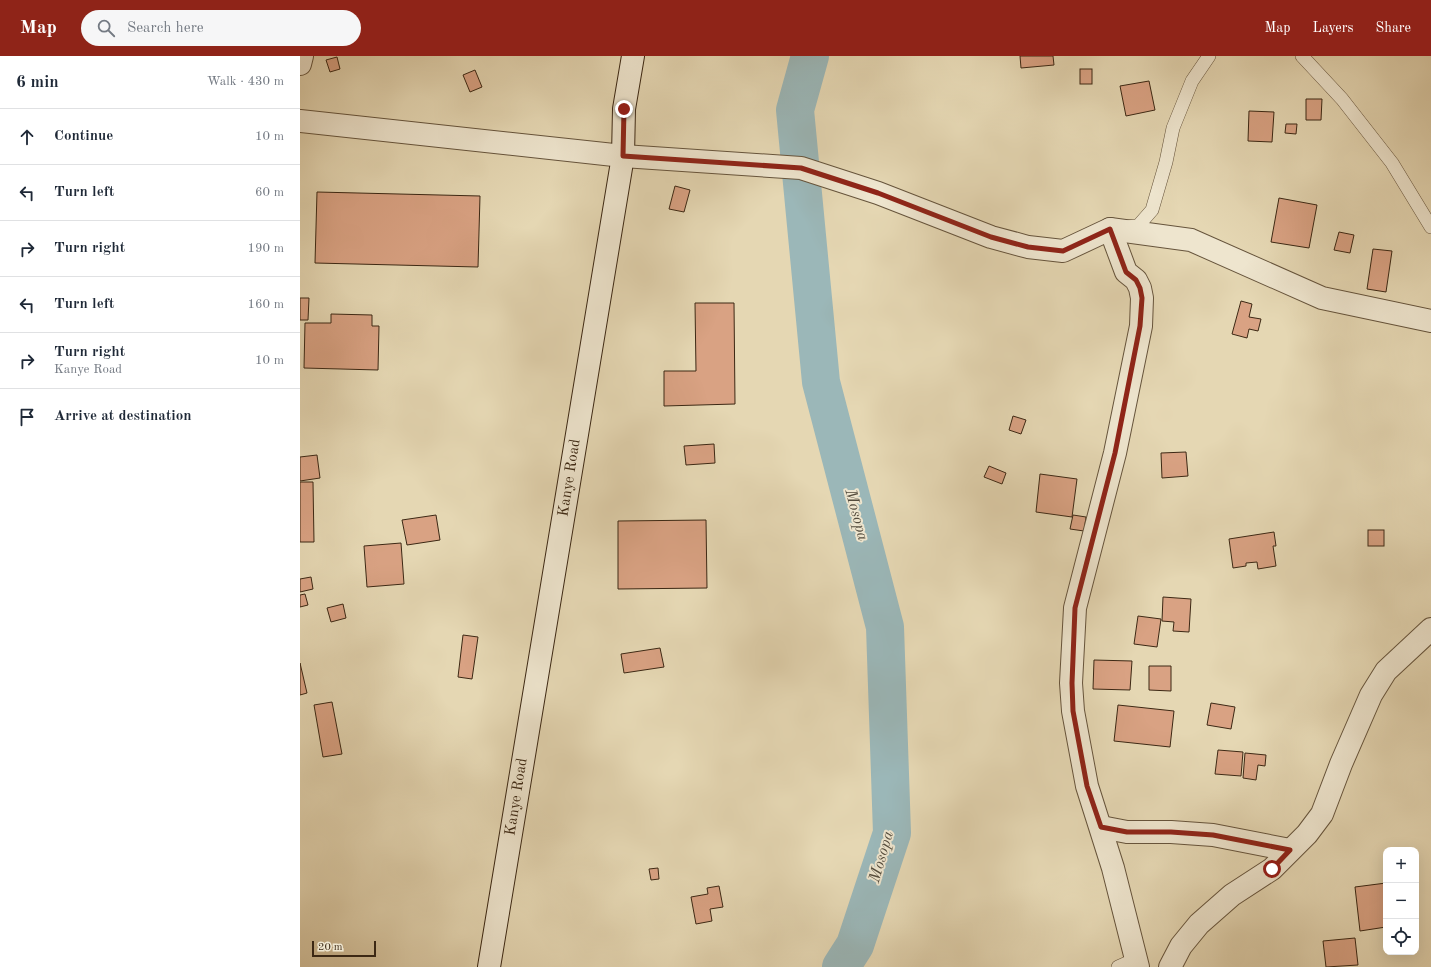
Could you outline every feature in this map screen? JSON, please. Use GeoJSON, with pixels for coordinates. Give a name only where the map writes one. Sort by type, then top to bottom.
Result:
{"type":"FeatureCollection","features":[{"type":"Feature","properties":{"kind":"street"},"geometry":{"type":"LineString","coordinates":[[300,64],[302,56]]}},
{"type":"Feature","properties":{"kind":"street","name":"Kanye Road"},"geometry":{"type":"LineString","coordinates":[[488,967],[623,156],[624,109],[633,56]]}},
{"type":"Feature","properties":{"kind":"street"},"geometry":{"type":"LineString","coordinates":[[300,120],[623,156],[801,168],[878,193],[991,237],[1028,247],[1063,251],[1110,229],[1191,240],[1322,298],[1431,321]]}},
{"type":"Feature","properties":{"kind":"street"},"geometry":{"type":"LineString","coordinates":[[1110,229],[1126,272],[1136,280],[1140,288],[1142,298],[1140,326],[1115,453],[1075,608],[1072,683],[1073,711],[1087,786],[1113,868],[1131,964]]}},
{"type":"Feature","properties":{"kind":"street"},"geometry":{"type":"LineString","coordinates":[[1170,967],[1181,946],[1199,924],[1232,895],[1272,869],[1307,834],[1322,814],[1371,695],[1386,671],[1431,629]]}},
{"type":"Feature","properties":{"kind":"street"},"geometry":{"type":"LineString","coordinates":[[1101,827],[1127,832],[1171,832],[1213,835],[1290,850]]}},
{"type":"Feature","properties":{"kind":"lane"},"geometry":{"type":"LineString","coordinates":[[1110,229],[1138,226],[1152,210],[1166,162],[1172,128],[1192,81],[1209,56]]}},
{"type":"Feature","properties":{"kind":"lane"},"geometry":{"type":"LineString","coordinates":[[1302,56],[1342,99],[1392,163],[1431,227]]}},
{"type":"Feature","properties":{"kind":"building"},"geometry":{"type":"Polygon","coordinates":[[[1020,56],[1053,56],[1054,65],[1021,68],[1020,56]]]}},
{"type":"Feature","properties":{"kind":"building"},"geometry":{"type":"Polygon","coordinates":[[[337,57],[340,69],[330,72],[326,60],[337,57]]]}},
{"type":"Feature","properties":{"kind":"building"},"geometry":{"type":"Polygon","coordinates":[[[1080,69],[1092,69],[1092,84],[1080,84],[1080,69]]]}},
{"type":"Feature","properties":{"kind":"building"},"geometry":{"type":"Polygon","coordinates":[[[475,70],[482,87],[470,92],[463,75],[475,70]]]}},
{"type":"Feature","properties":{"kind":"building"},"geometry":{"type":"Polygon","coordinates":[[[1149,81],[1155,110],[1126,116],[1120,86],[1149,81]]]}},
{"type":"Feature","properties":{"kind":"building"},"geometry":{"type":"Polygon","coordinates":[[[1306,99],[1322,99],[1321,120],[1306,120],[1306,99]]]}},
{"type":"Feature","properties":{"kind":"building"},"geometry":{"type":"Polygon","coordinates":[[[1249,111],[1274,112],[1272,142],[1248,141],[1249,111]]]}},
{"type":"Feature","properties":{"kind":"building"},"geometry":{"type":"Polygon","coordinates":[[[1286,124],[1297,124],[1296,134],[1285,133],[1286,124]]]}},
{"type":"Feature","properties":{"kind":"building"},"geometry":{"type":"Polygon","coordinates":[[[675,186],[690,190],[684,212],[669,209],[675,186]]]}},
{"type":"Feature","properties":{"kind":"building"},"geometry":{"type":"Polygon","coordinates":[[[317,192],[480,196],[478,267],[315,263],[317,192]]]}},
{"type":"Feature","properties":{"kind":"building"},"geometry":{"type":"Polygon","coordinates":[[[1279,198],[1317,205],[1309,248],[1271,242],[1279,198]]]}},
{"type":"Feature","properties":{"kind":"building"},"geometry":{"type":"Polygon","coordinates":[[[1339,232],[1354,235],[1350,253],[1334,250],[1339,232]]]}},
{"type":"Feature","properties":{"kind":"building"},"geometry":{"type":"Polygon","coordinates":[[[1373,249],[1392,251],[1386,292],[1367,289],[1373,249]]]}},
{"type":"Feature","properties":{"kind":"building"},"geometry":{"type":"Polygon","coordinates":[[[300,298],[309,298],[308,320],[300,320],[300,298]]]}},
{"type":"Feature","properties":{"kind":"building"},"geometry":{"type":"Polygon","coordinates":[[[1241,301],[1252,304],[1249,317],[1261,319],[1258,331],[1249,329],[1247,338],[1232,334],[1241,301]]]}},
{"type":"Feature","properties":{"kind":"building"},"geometry":{"type":"Polygon","coordinates":[[[695,303],[734,303],[735,404],[664,406],[664,371],[696,371],[695,303]]]}},
{"type":"Feature","properties":{"kind":"building"},"geometry":{"type":"Polygon","coordinates":[[[331,314],[372,315],[372,326],[379,326],[378,370],[304,368],[305,323],[331,323],[331,314]]]}},
{"type":"Feature","properties":{"kind":"building"},"geometry":{"type":"Polygon","coordinates":[[[1013,416],[1026,420],[1021,434],[1009,430],[1013,416]]]}},
{"type":"Feature","properties":{"kind":"building"},"geometry":{"type":"Polygon","coordinates":[[[714,444],[715,463],[686,465],[684,446],[714,444]]]}},
{"type":"Feature","properties":{"kind":"building"},"geometry":{"type":"Polygon","coordinates":[[[1186,452],[1188,476],[1162,478],[1161,453],[1186,452]]]}},
{"type":"Feature","properties":{"kind":"building"},"geometry":{"type":"Polygon","coordinates":[[[317,455],[320,478],[300,481],[300,457],[317,455]]]}},
{"type":"Feature","properties":{"kind":"building"},"geometry":{"type":"Polygon","coordinates":[[[989,466],[1006,473],[1002,484],[984,477],[989,466]]]}},
{"type":"Feature","properties":{"kind":"building"},"geometry":{"type":"Polygon","coordinates":[[[1040,474],[1077,479],[1072,517],[1036,512],[1040,474]]]}},
{"type":"Feature","properties":{"kind":"building"},"geometry":{"type":"Polygon","coordinates":[[[300,482],[313,482],[314,542],[300,542],[300,482]]]}},
{"type":"Feature","properties":{"kind":"building"},"geometry":{"type":"Polygon","coordinates":[[[436,515],[440,540],[407,545],[402,520],[436,515]]]}},
{"type":"Feature","properties":{"kind":"building"},"geometry":{"type":"Polygon","coordinates":[[[1073,515],[1086,517],[1084,531],[1070,529],[1073,515]]]}},
{"type":"Feature","properties":{"kind":"building"},"geometry":{"type":"Polygon","coordinates":[[[706,520],[707,588],[618,589],[618,521],[706,520]]]}},
{"type":"Feature","properties":{"kind":"building"},"geometry":{"type":"Polygon","coordinates":[[[1368,530],[1384,530],[1384,546],[1368,546],[1368,530]]]}},
{"type":"Feature","properties":{"kind":"building"},"geometry":{"type":"Polygon","coordinates":[[[1274,532],[1276,546],[1273,546],[1276,566],[1258,569],[1257,562],[1246,563],[1246,566],[1233,568],[1229,539],[1274,532]]]}},
{"type":"Feature","properties":{"kind":"building"},"geometry":{"type":"Polygon","coordinates":[[[401,543],[404,584],[367,587],[364,546],[401,543]]]}},
{"type":"Feature","properties":{"kind":"building"},"geometry":{"type":"Polygon","coordinates":[[[311,577],[313,589],[300,592],[300,579],[311,577]]]}},
{"type":"Feature","properties":{"kind":"building"},"geometry":{"type":"Polygon","coordinates":[[[305,594],[308,605],[300,607],[300,595],[305,594]]]}},
{"type":"Feature","properties":{"kind":"building"},"geometry":{"type":"Polygon","coordinates":[[[1163,597],[1191,599],[1189,632],[1173,631],[1174,622],[1162,621],[1163,597]]]}},
{"type":"Feature","properties":{"kind":"building"},"geometry":{"type":"Polygon","coordinates":[[[343,604],[346,618],[331,622],[327,608],[343,604]]]}},
{"type":"Feature","properties":{"kind":"building"},"geometry":{"type":"Polygon","coordinates":[[[1138,616],[1161,619],[1157,647],[1134,644],[1138,616]]]}},
{"type":"Feature","properties":{"kind":"building"},"geometry":{"type":"Polygon","coordinates":[[[463,635],[478,637],[472,679],[458,677],[463,635]]]}},
{"type":"Feature","properties":{"kind":"building"},"geometry":{"type":"Polygon","coordinates":[[[660,648],[664,667],[624,673],[621,654],[660,648]]]}},
{"type":"Feature","properties":{"kind":"building"},"geometry":{"type":"Polygon","coordinates":[[[1094,660],[1132,661],[1130,690],[1093,689],[1094,660]]]}},
{"type":"Feature","properties":{"kind":"building"},"geometry":{"type":"Polygon","coordinates":[[[300,663],[307,693],[300,695],[300,663]]]}},
{"type":"Feature","properties":{"kind":"building"},"geometry":{"type":"Polygon","coordinates":[[[1149,666],[1171,666],[1171,691],[1149,690],[1149,666]]]}},
{"type":"Feature","properties":{"kind":"building"},"geometry":{"type":"Polygon","coordinates":[[[332,702],[342,754],[323,757],[314,705],[332,702]]]}},
{"type":"Feature","properties":{"kind":"building"},"geometry":{"type":"Polygon","coordinates":[[[1211,703],[1235,707],[1231,729],[1207,725],[1211,703]]]}},
{"type":"Feature","properties":{"kind":"building"},"geometry":{"type":"Polygon","coordinates":[[[1118,705],[1174,711],[1170,747],[1114,741],[1118,705]]]}},
{"type":"Feature","properties":{"kind":"building"},"geometry":{"type":"Polygon","coordinates":[[[1218,750],[1243,752],[1241,776],[1215,774],[1218,750]]]}},
{"type":"Feature","properties":{"kind":"building"},"geometry":{"type":"Polygon","coordinates":[[[1245,753],[1266,755],[1265,766],[1258,765],[1256,780],[1243,778],[1245,753]]]}},
{"type":"Feature","properties":{"kind":"building"},"geometry":{"type":"Polygon","coordinates":[[[658,868],[659,879],[651,880],[649,869],[658,868]]]}},
{"type":"Feature","properties":{"kind":"building"},"geometry":{"type":"Polygon","coordinates":[[[1383,883],[1383,927],[1360,931],[1355,887],[1383,883]]]}},
{"type":"Feature","properties":{"kind":"building"},"geometry":{"type":"Polygon","coordinates":[[[719,886],[723,907],[710,909],[712,921],[696,924],[691,897],[708,894],[707,888],[719,886]]]}},
{"type":"Feature","properties":{"kind":"building"},"geometry":{"type":"Polygon","coordinates":[[[1355,938],[1358,965],[1326,967],[1323,941],[1355,938]]]}},
{"type":"Feature","properties":{"kind":"waterway","name":"Mosopa"},"geometry":{"type":"LineString","coordinates":[[810,56],[795,110],[821,382],[885,627],[892,833],[855,945],[841,967]]}},
{"type":"Feature","properties":{"kind":"route"},"geometry":{"type":"LineString","coordinates":[[624,109],[623,156],[801,168],[878,193],[991,237],[1028,247],[1063,251],[1110,229],[1126,272],[1136,280],[1140,288],[1142,298],[1140,326],[1115,453],[1075,608],[1072,683],[1073,711],[1087,786],[1101,827],[1127,832],[1171,832],[1213,835],[1290,850],[1272,869]]}}]}
